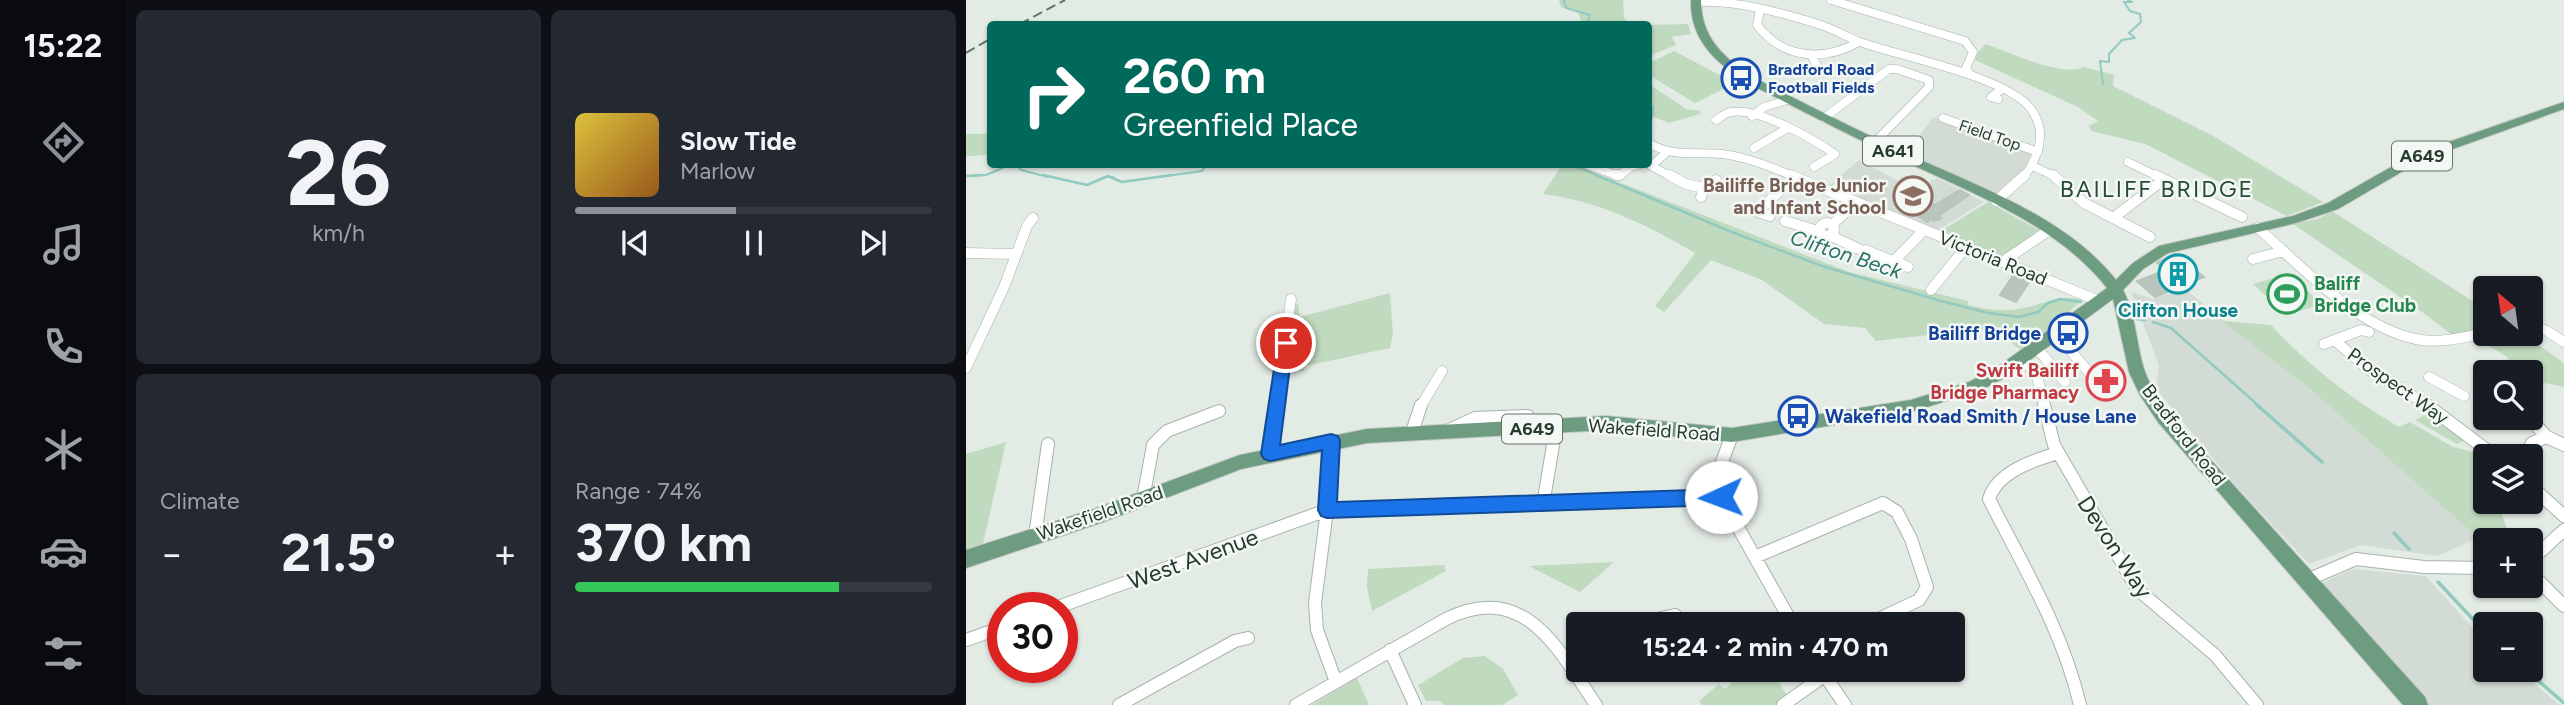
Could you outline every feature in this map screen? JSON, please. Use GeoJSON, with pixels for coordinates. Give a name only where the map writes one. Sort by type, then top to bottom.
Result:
{"type":"FeatureCollection","features":[{"type":"Feature","properties":{"kind":"main road","name":"Bradford Road"},"geometry":{"type":"LineString","coordinates":[[1696,1],[1697,26],[1706,43],[1720,60],[1745,78],[1996,201],[2048,231],[2093,264],[2116,289],[2136,369],[2154,404],[2184,442],[2417,705]]}},
{"type":"Feature","properties":{"kind":"main road","name":"A649"},"geometry":{"type":"LineString","coordinates":[[2116,289],[2138,267],[2164,249],[2258,228],[2333,206],[2418,157],[2564,105]]}},
{"type":"Feature","properties":{"kind":"main road","name":"Wakefield Road"},"geometry":{"type":"LineString","coordinates":[[966,559],[1143,499],[1240,462],[1331,441],[1412,432],[1605,424],[1732,435],[1911,406],[1975,386],[2030,353],[2116,289]]}},
{"type":"Feature","properties":{"kind":"main road"},"geometry":{"type":"LineString","coordinates":[[2095,304],[2107,306],[2125,318]]}},
{"type":"Feature","properties":{"kind":"street"},"geometry":{"type":"LineString","coordinates":[[1696,1],[1719,0],[1822,25],[1858,42],[1962,73],[1969,72]]}},
{"type":"Feature","properties":{"kind":"street"},"geometry":{"type":"LineString","coordinates":[[1831,0],[1965,41],[1973,52],[1966,68],[1969,72],[2014,94],[2037,116],[2043,134],[2033,166],[2006,195],[1996,201]]}},
{"type":"Feature","properties":{"kind":"street"},"geometry":{"type":"LineString","coordinates":[[1760,10],[1757,25],[1770,43],[1782,50],[1811,55],[1838,51],[1858,42]]}},
{"type":"Feature","properties":{"kind":"street"},"geometry":{"type":"LineString","coordinates":[[1811,55],[1821,72]]}},
{"type":"Feature","properties":{"kind":"street"},"geometry":{"type":"LineString","coordinates":[[1824,118],[1889,69],[1897,69],[1931,82],[1875,142]]}},
{"type":"Feature","properties":{"kind":"street"},"geometry":{"type":"LineString","coordinates":[[1992,97],[2002,89]]}},
{"type":"Feature","properties":{"kind":"street"},"geometry":{"type":"LineString","coordinates":[[1752,116],[1764,107],[1787,100]]}},
{"type":"Feature","properties":{"kind":"street"},"geometry":{"type":"LineString","coordinates":[[1716,120],[1731,112],[1752,116],[1786,129],[1835,154],[1835,157],[1814,167]]}},
{"type":"Feature","properties":{"kind":"street","name":"Field Top"},"geometry":{"type":"LineString","coordinates":[[1942,118],[2038,152]]}},
{"type":"Feature","properties":{"kind":"street"},"geometry":{"type":"LineString","coordinates":[[1754,148],[1786,129]]}},
{"type":"Feature","properties":{"kind":"street","name":"Victoria Road"},"geometry":{"type":"LineString","coordinates":[[1652,145],[1666,153],[1686,157],[1719,154],[1763,164],[2002,262],[2095,304]]}},
{"type":"Feature","properties":{"kind":"street"},"geometry":{"type":"LineString","coordinates":[[1652,161],[1666,153]]}},
{"type":"Feature","properties":{"kind":"street"},"geometry":{"type":"LineString","coordinates":[[2128,162],[2242,217]]}},
{"type":"Feature","properties":{"kind":"street"},"geometry":{"type":"LineString","coordinates":[[1652,166],[1703,193],[1716,180]]}},
{"type":"Feature","properties":{"kind":"street"},"geometry":{"type":"LineString","coordinates":[[2033,166],[2055,176],[2080,200],[2150,237]]}},
{"type":"Feature","properties":{"kind":"street"},"geometry":{"type":"LineString","coordinates":[[1596,168],[1619,176],[1630,168]]}},
{"type":"Feature","properties":{"kind":"street"},"geometry":{"type":"LineString","coordinates":[[1770,216],[1753,210],[1796,177]]}},
{"type":"Feature","properties":{"kind":"street"},"geometry":{"type":"LineString","coordinates":[[2113,218],[2163,180]]}},
{"type":"Feature","properties":{"kind":"street"},"geometry":{"type":"LineString","coordinates":[[1830,230],[1856,202]]}},
{"type":"Feature","properties":{"kind":"street"},"geometry":{"type":"LineString","coordinates":[[2228,210],[2238,202]]}},
{"type":"Feature","properties":{"kind":"street"},"geometry":{"type":"LineString","coordinates":[[966,368],[1034,218]]}},
{"type":"Feature","properties":{"kind":"street"},"geometry":{"type":"LineString","coordinates":[[1785,221],[1818,231],[1822,225],[1862,250],[1908,267]]}},
{"type":"Feature","properties":{"kind":"street"},"geometry":{"type":"LineString","coordinates":[[2258,228],[2386,330],[2423,340],[2473,335]]}},
{"type":"Feature","properties":{"kind":"street"},"geometry":{"type":"LineString","coordinates":[[1894,261],[1924,230]]}},
{"type":"Feature","properties":{"kind":"street"},"geometry":{"type":"LineString","coordinates":[[2002,262],[2048,231]]}},
{"type":"Feature","properties":{"kind":"street"},"geometry":{"type":"LineString","coordinates":[[1931,290],[1966,247]]}},
{"type":"Feature","properties":{"kind":"street"},"geometry":{"type":"LineString","coordinates":[[2253,260],[2284,251]]}},
{"type":"Feature","properties":{"kind":"street"},"geometry":{"type":"LineString","coordinates":[[966,253],[1016,254]]}},
{"type":"Feature","properties":{"kind":"street"},"geometry":{"type":"LineString","coordinates":[[1270,454],[1291,299]]}},
{"type":"Feature","properties":{"kind":"street","name":"Prospect Way"},"geometry":{"type":"LineString","coordinates":[[2370,332],[2361,330],[2329,342],[2372,372],[2428,405],[2479,444]]}},
{"type":"Feature","properties":{"kind":"street"},"geometry":{"type":"LineString","coordinates":[[2543,330],[2564,342]]}},
{"type":"Feature","properties":{"kind":"street"},"geometry":{"type":"LineString","coordinates":[[2056,334],[2093,377]]}},
{"type":"Feature","properties":{"kind":"street"},"geometry":{"type":"LineString","coordinates":[[2030,353],[2066,382]]}},
{"type":"Feature","properties":{"kind":"street","name":"Devon Way"},"geometry":{"type":"LineString","coordinates":[[2030,353],[2048,431],[2120,564],[2142,596],[2215,655],[2257,705]]}},
{"type":"Feature","properties":{"kind":"street"},"geometry":{"type":"LineString","coordinates":[[1412,432],[1423,404],[1442,371]]}},
{"type":"Feature","properties":{"kind":"street"},"geometry":{"type":"LineString","coordinates":[[2429,377],[2464,396]]}},
{"type":"Feature","properties":{"kind":"street"},"geometry":{"type":"LineString","coordinates":[[2428,405],[2445,388]]}},
{"type":"Feature","properties":{"kind":"street"},"geometry":{"type":"LineString","coordinates":[[1143,499],[1153,444],[1167,431],[1219,411]]}},
{"type":"Feature","properties":{"kind":"street"},"geometry":{"type":"LineString","coordinates":[[1447,431],[1455,424],[1472,417],[1528,416]]}},
{"type":"Feature","properties":{"kind":"street"},"geometry":{"type":"LineString","coordinates":[[1543,505],[1556,427]]}},
{"type":"Feature","properties":{"kind":"street"},"geometry":{"type":"LineString","coordinates":[[2540,430],[2547,437],[2564,445]]}},
{"type":"Feature","properties":{"kind":"street"},"geometry":{"type":"LineString","coordinates":[[1732,435],[1716,478],[1721,497],[1786,612]]}},
{"type":"Feature","properties":{"kind":"street"},"geometry":{"type":"LineString","coordinates":[[2532,444],[2547,437]]}},
{"type":"Feature","properties":{"kind":"street"},"geometry":{"type":"LineString","coordinates":[[1331,441],[1327,510],[1315,603],[1317,630],[1336,682]]}},
{"type":"Feature","properties":{"kind":"street"},"geometry":{"type":"LineString","coordinates":[[1035,536],[1048,444]]}},
{"type":"Feature","properties":{"kind":"street"},"geometry":{"type":"LineString","coordinates":[[2058,453],[2030,463],[2003,480],[1989,493],[1989,499],[2060,643],[2075,678],[2080,705]]}},
{"type":"Feature","properties":{"kind":"street","name":"West Avenue"},"geometry":{"type":"LineString","coordinates":[[1078,600],[1327,510],[1543,505],[1721,497]]}},
{"type":"Feature","properties":{"kind":"street"},"geometry":{"type":"LineString","coordinates":[[2543,497],[2564,516]]}},
{"type":"Feature","properties":{"kind":"street"},"geometry":{"type":"LineString","coordinates":[[1755,557],[1883,503],[1897,512],[1911,539],[1927,587],[1919,600],[1894,612]]}},
{"type":"Feature","properties":{"kind":"street"},"geometry":{"type":"LineString","coordinates":[[2543,549],[2564,530]]}},
{"type":"Feature","properties":{"kind":"street"},"geometry":{"type":"LineString","coordinates":[[2306,580],[2356,559],[2424,567],[2473,568]]}},
{"type":"Feature","properties":{"kind":"street"},"geometry":{"type":"LineString","coordinates":[[2543,585],[2564,606]]}},
{"type":"Feature","properties":{"kind":"street"},"geometry":{"type":"LineString","coordinates":[[1296,705],[1467,609],[1493,606],[1526,617],[1566,659]]}},
{"type":"Feature","properties":{"kind":"street"},"geometry":{"type":"LineString","coordinates":[[966,640],[987,633]]}},
{"type":"Feature","properties":{"kind":"street"},"geometry":{"type":"LineString","coordinates":[[1119,705],[1235,641],[1248,638]]}},
{"type":"Feature","properties":{"kind":"street"},"geometry":{"type":"LineString","coordinates":[[1390,650],[1415,705]]}},
{"type":"Feature","properties":{"kind":"street"},"geometry":{"type":"LineString","coordinates":[[1582,682],[1590,703]]}},
{"type":"Feature","properties":{"kind":"street"},"geometry":{"type":"LineString","coordinates":[[1783,705],[1812,682]]}},
{"type":"Feature","properties":{"kind":"street"},"geometry":{"type":"LineString","coordinates":[[1829,682],[1845,705]]}},
{"type":"Feature","properties":{"kind":"shaded area"},"geometry":{"type":"Polygon","coordinates":[[[1934,117],[2031,153],[2023,172],[1999,193],[1991,193],[1906,152],[1934,117]]]}},
{"type":"Feature","properties":{"kind":"shaded area","name":"Bailiffe Bridge Junior and Infant School"},"geometry":{"type":"Polygon","coordinates":[[[1859,160],[1913,189],[1937,178],[1984,202],[1938,230],[1829,186],[1859,160]]]}},
{"type":"Feature","properties":{"kind":"shaded area"},"geometry":{"type":"Polygon","coordinates":[[[2185,289],[2309,388],[2473,534],[2473,540],[2437,556],[2361,545],[2309,564],[2236,486],[2156,389],[2159,365],[2131,292],[2153,299],[2185,289]]]}},
{"type":"Feature","properties":{"kind":"shaded area"},"geometry":{"type":"Polygon","coordinates":[[[2353,569],[2426,576],[2473,629],[2473,682],[2533,682],[2559,705],[2428,705],[2320,584],[2353,569]]]}},
{"type":"Feature","properties":{"kind":"green space"},"geometry":{"type":"Polygon","coordinates":[[[1559,0],[1623,0],[1627,21],[1581,21],[1578,12],[1561,7],[1559,0]]]}},
{"type":"Feature","properties":{"kind":"green space"},"geometry":{"type":"Polygon","coordinates":[[[1688,24],[1691,34],[1672,37],[1676,45],[1652,55],[1652,25],[1688,24]]]}},
{"type":"Feature","properties":{"kind":"green space"},"geometry":{"type":"Polygon","coordinates":[[[1986,44],[2050,67],[2084,67],[2114,75],[2113,86],[2215,137],[2323,202],[2287,216],[2145,144],[2091,131],[2089,126],[2098,121],[2078,107],[1975,60],[1986,44]]]}},
{"type":"Feature","properties":{"kind":"green space"},"geometry":{"type":"Polygon","coordinates":[[[1674,51],[1735,83],[1695,103],[1652,77],[1652,62],[1674,51]]]}},
{"type":"Feature","properties":{"kind":"green space"},"geometry":{"type":"Polygon","coordinates":[[[1652,86],[1686,109],[1701,111],[1700,114],[1669,123],[1652,116],[1652,86]]]}},
{"type":"Feature","properties":{"kind":"green space"},"geometry":{"type":"Polygon","coordinates":[[[966,134],[987,134],[987,155],[966,156],[966,134]]]}},
{"type":"Feature","properties":{"kind":"green space"},"geometry":{"type":"Polygon","coordinates":[[[1560,168],[1583,168],[1849,272],[1968,301],[1968,305],[2005,310],[2056,299],[2083,299],[2055,325],[2020,349],[1991,328],[1876,341],[1865,328],[1824,324],[1762,280],[1711,260],[1664,312],[1655,306],[1695,253],[1659,233],[1603,208],[1543,194],[1560,168]]]}},
{"type":"Feature","properties":{"kind":"green space"},"geometry":{"type":"Polygon","coordinates":[[[1988,202],[2042,232],[2003,258],[1941,231],[1988,202]]]}},
{"type":"Feature","properties":{"kind":"green space"},"geometry":{"type":"Polygon","coordinates":[[[2332,211],[2473,301],[2473,330],[2452,335],[2293,224],[2318,219],[2332,211]]]}},
{"type":"Feature","properties":{"kind":"green space","name":"Baliff Bridge Club"},"geometry":{"type":"Polygon","coordinates":[[[2288,274],[2322,304],[2287,315],[2253,284],[2288,274]]]}},
{"type":"Feature","properties":{"kind":"green space"},"geometry":{"type":"Polygon","coordinates":[[[1390,293],[1393,334],[1390,348],[1305,366],[1304,371],[1289,373],[1295,305],[1298,303],[1300,317],[1390,293]]]}},
{"type":"Feature","properties":{"kind":"green space"},"geometry":{"type":"Polygon","coordinates":[[[2222,321],[2271,325],[2331,381],[2399,427],[2410,422],[2453,447],[2473,452],[2473,514],[2502,514],[2507,528],[2473,528],[2473,534],[2309,388],[2222,321]]]}},
{"type":"Feature","properties":{"kind":"green space"},"geometry":{"type":"Polygon","coordinates":[[[2488,346],[2540,346],[2564,363],[2564,387],[2543,383],[2543,360],[2510,360],[2488,346]]]}},
{"type":"Feature","properties":{"kind":"green space"},"geometry":{"type":"Polygon","coordinates":[[[2430,413],[2465,440],[2457,444],[2415,420],[2430,413]]]}},
{"type":"Feature","properties":{"kind":"green space"},"geometry":{"type":"Polygon","coordinates":[[[1006,442],[982,548],[966,553],[966,454],[1006,442]]]}},
{"type":"Feature","properties":{"kind":"green space"},"geometry":{"type":"Polygon","coordinates":[[[1614,562],[1580,592],[1529,566],[1614,562]]]}},
{"type":"Feature","properties":{"kind":"green space"},"geometry":{"type":"Polygon","coordinates":[[[1444,565],[1446,571],[1372,611],[1367,587],[1368,569],[1444,565]]]}},
{"type":"Feature","properties":{"kind":"green space"},"geometry":{"type":"Polygon","coordinates":[[[1485,656],[1503,669],[1518,695],[1502,705],[1444,705],[1440,701],[1426,701],[1418,685],[1463,658],[1485,656]]]}},
{"type":"Feature","properties":{"kind":"green space"},"geometry":{"type":"Polygon","coordinates":[[[1357,678],[1369,705],[1312,705],[1357,678]]]}},
{"type":"Feature","properties":{"kind":"green space"},"geometry":{"type":"Polygon","coordinates":[[[1733,682],[1779,682],[1792,705],[1702,705],[1699,701],[1719,684],[1725,689],[1733,682]]]}},
{"type":"Feature","properties":{"kind":"building","name":"Bailiffe Bridge Junior and Infant School"},"geometry":{"type":"Polygon","coordinates":[[[1960,190],[1969,195],[1934,221],[1931,219],[1927,222],[1907,209],[1911,206],[1908,204],[1920,198],[1935,205],[1960,190]]]}},
{"type":"Feature","properties":{"kind":"building","name":"Clifton House"},"geometry":{"type":"Polygon","coordinates":[[[2175,254],[2204,277],[2155,297],[2137,281],[2166,270],[2157,263],[2175,254]]]}},
{"type":"Feature","properties":{"kind":"building"},"geometry":{"type":"Polygon","coordinates":[[[2014,274],[2030,281],[2016,302],[2000,295],[2014,274]]]}},
{"type":"Feature","properties":{"kind":"waterway"},"geometry":{"type":"LineString","coordinates":[[1564,0],[1566,8],[1590,15],[1588,21]]}},
{"type":"Feature","properties":{"kind":"waterway"},"geometry":{"type":"LineString","coordinates":[[2103,84],[2100,61],[2109,62],[2109,54],[2122,40],[2135,38],[2129,33],[2141,22],[2140,14],[2130,11],[2124,2],[2132,2],[2128,0]]}},
{"type":"Feature","properties":{"kind":"waterway"},"geometry":{"type":"LineString","coordinates":[[1652,107],[1652,118]]}},
{"type":"Feature","properties":{"kind":"waterway"},"geometry":{"type":"LineString","coordinates":[[966,176],[986,175],[1003,168]]}},
{"type":"Feature","properties":{"kind":"waterway"},"geometry":{"type":"LineString","coordinates":[[1019,168],[1048,177]]}},
{"type":"Feature","properties":{"kind":"waterway"},"geometry":{"type":"LineString","coordinates":[[1159,177],[1202,171],[1204,168]]}},
{"type":"Feature","properties":{"kind":"waterway","name":"Clifton Beck"},"geometry":{"type":"LineString","coordinates":[[1580,168],[1601,177]]}},
{"type":"Feature","properties":{"kind":"waterway"},"geometry":{"type":"LineString","coordinates":[[966,176],[984,175]]}},
{"type":"Feature","properties":{"kind":"waterway"},"geometry":{"type":"LineString","coordinates":[[1043,175],[1087,185],[1106,177]]}},
{"type":"Feature","properties":{"kind":"waterway"},"geometry":{"type":"LineString","coordinates":[[1110,177],[1122,182],[1172,175]]}},
{"type":"Feature","properties":{"kind":"waterway","name":"Clifton Beck"},"geometry":{"type":"LineString","coordinates":[[1596,175],[1734,233],[1822,266],[1941,301],[1988,313],[2019,317],[2038,312],[2048,303],[2060,299],[2081,302]]}},
{"type":"Feature","properties":{"kind":"waterway"},"geometry":{"type":"LineString","coordinates":[[1106,177],[1110,177]]}},
{"type":"Feature","properties":{"kind":"waterway"},"geometry":{"type":"LineString","coordinates":[[1106,177],[1110,177]]}},
{"type":"Feature","properties":{"kind":"waterway","name":"Clifton Beck"},"geometry":{"type":"LineString","coordinates":[[2136,319],[2145,320]]}},
{"type":"Feature","properties":{"kind":"waterway","name":"Clifton Beck"},"geometry":{"type":"LineString","coordinates":[[2153,322],[2171,328],[2259,406]]}},
{"type":"Feature","properties":{"kind":"waterway","name":"Clifton Beck"},"geometry":{"type":"LineString","coordinates":[[2257,405],[2322,462]]}},
{"type":"Feature","properties":{"kind":"waterway","name":"Clifton Beck"},"geometry":{"type":"LineString","coordinates":[[2394,533],[2409,549]]}},
{"type":"Feature","properties":{"kind":"waterway","name":"Clifton Beck"},"geometry":{"type":"LineString","coordinates":[[2438,582],[2473,619]]}},
{"type":"Feature","properties":{"kind":"waterway","name":"Clifton Beck"},"geometry":{"type":"LineString","coordinates":[[2540,682],[2564,703]]}},
{"type":"Feature","properties":{"kind":"railway"},"geometry":{"type":"LineString","coordinates":[[1026,21],[1065,0]]}},
{"type":"Feature","properties":{"kind":"railway"},"geometry":{"type":"LineString","coordinates":[[966,53],[987,41]]}},
{"type":"Feature","properties":{"kind":"place","name":"Bradford Road Football Fields"},"geometry":{"type":"Point","coordinates":[1741,78]}},
{"type":"Feature","properties":{"kind":"place","name":"Bailiffe Bridge Junior and Infant School"},"geometry":{"type":"Point","coordinates":[1913,196]}},
{"type":"Feature","properties":{"kind":"place","name":"Clifton House"},"geometry":{"type":"Point","coordinates":[2178,274]}},
{"type":"Feature","properties":{"kind":"place","name":"Baliff Bridge Club"},"geometry":{"type":"Point","coordinates":[2287,294]}},
{"type":"Feature","properties":{"kind":"place","name":"Bailiff Bridge"},"geometry":{"type":"Point","coordinates":[2068,333]}},
{"type":"Feature","properties":{"kind":"place","name":"Swift Bailiff Bridge Pharmacy"},"geometry":{"type":"Point","coordinates":[2106,381]}},
{"type":"Feature","properties":{"kind":"place","name":"Wakefield Road Smith / House Lane"},"geometry":{"type":"Point","coordinates":[1798,416]}},
{"type":"Feature","properties":{"kind":"district","name":"BAILIFF BRIDGE"},"geometry":{"type":"Point","coordinates":[2157,189]}},
{"type":"Feature","properties":{"kind":"route"},"geometry":{"type":"LineString","coordinates":[[1286,343],[1279,407],[1270,454],[1331,441],[1327,510],[1543,505],[1721,497]]}}]}
